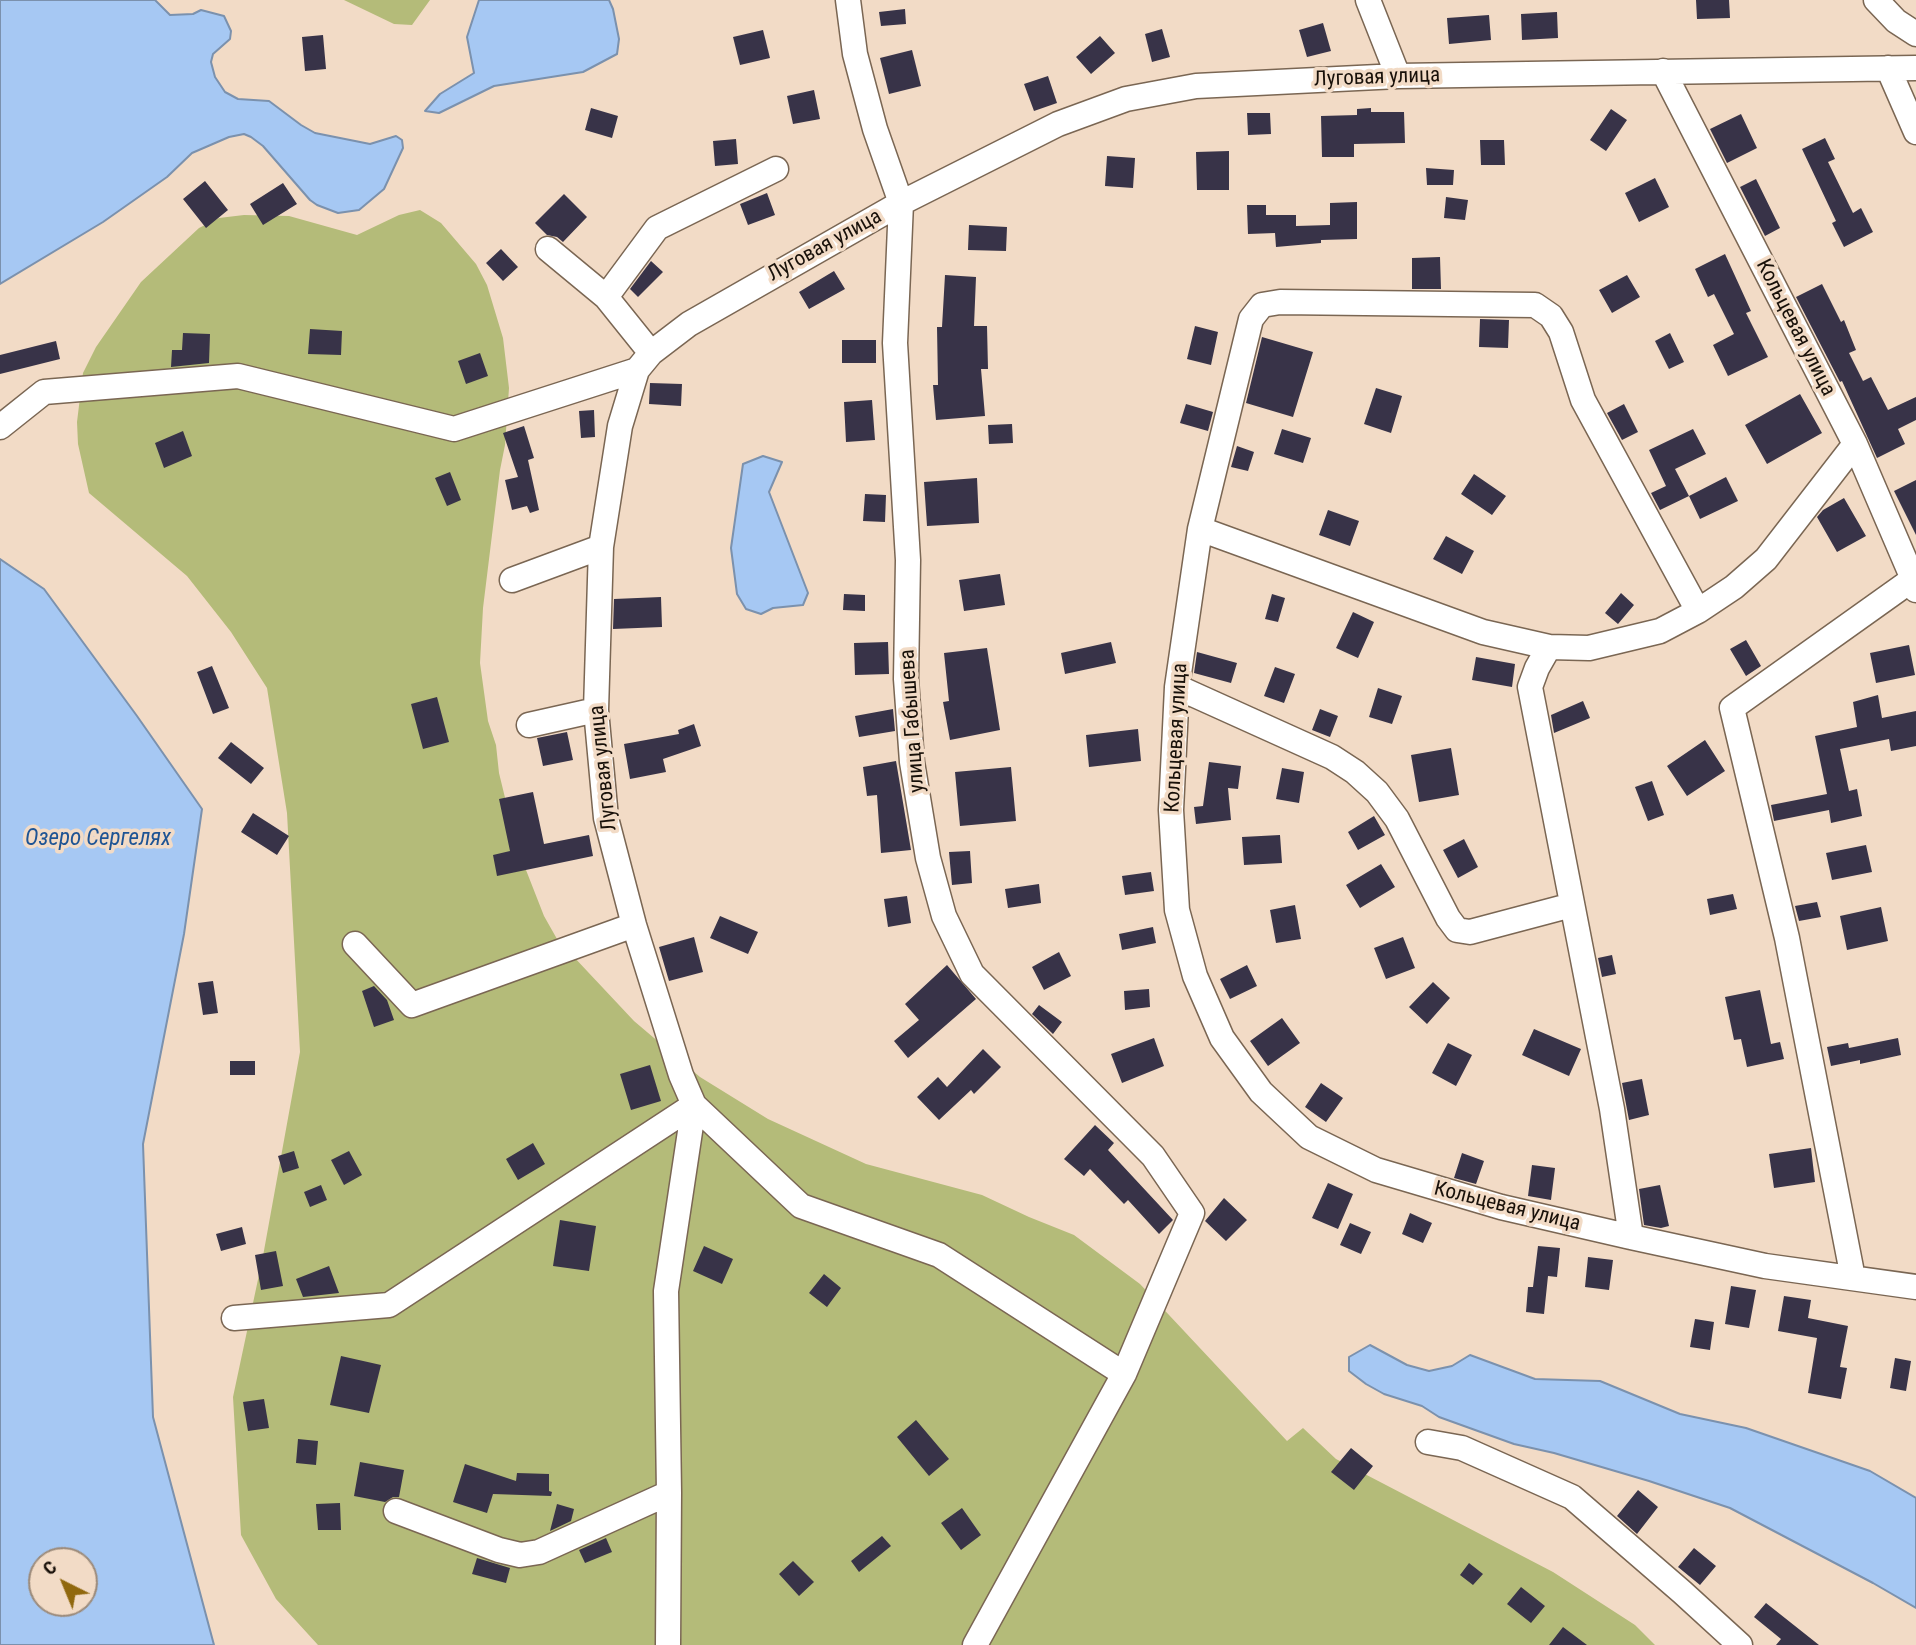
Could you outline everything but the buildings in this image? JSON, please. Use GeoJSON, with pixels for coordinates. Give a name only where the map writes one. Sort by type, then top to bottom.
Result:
{"type":"FeatureCollection","features":[{"type":"Feature","properties":{"kind":"street"},"geometry":{"type":"LineString","coordinates":[[848,0],[855,54],[875,129],[901,202]]}},
{"type":"Feature","properties":{"kind":"street"},"geometry":{"type":"LineString","coordinates":[[1368,0],[1398,76]]}},
{"type":"Feature","properties":{"kind":"street"},"geometry":{"type":"LineString","coordinates":[[1876,0],[1896,21],[1916,34]]}},
{"type":"Feature","properties":{"kind":"street"},"geometry":{"type":"LineString","coordinates":[[1888,68],[1916,132]]}},
{"type":"Feature","properties":{"kind":"street","name":"Луговая улица"},"geometry":{"type":"LineString","coordinates":[[1124,1374],[939,1255],[801,1206],[694,1105],[681,1075],[634,925],[606,818],[596,710],[601,547],[620,426],[644,362],[689,324],[901,202],[1058,124],[1126,99],[1196,86],[1398,76],[1916,68]]}},
{"type":"Feature","properties":{"kind":"street","name":"Кольцевая улица"},"geometry":{"type":"LineString","coordinates":[[1662,71],[1855,444],[1915,584]]}},
{"type":"Feature","properties":{"kind":"street"},"geometry":{"type":"LineString","coordinates":[[606,297],[657,228],[776,169]]}},
{"type":"Feature","properties":{"kind":"street","name":"улица Габышева"},"geometry":{"type":"LineString","coordinates":[[901,202],[895,343],[908,560],[906,679],[912,762],[928,858],[944,916],[972,974],[1153,1156],[1192,1213],[1124,1374]]}},
{"type":"Feature","properties":{"kind":"street"},"geometry":{"type":"LineString","coordinates":[[0,428],[44,392],[238,376],[454,429],[644,362],[606,297],[548,249]]}},
{"type":"Feature","properties":{"kind":"street","name":"Кольцевая улица"},"geometry":{"type":"LineString","coordinates":[[1698,611],[1583,400],[1561,332],[1551,316],[1535,305],[1280,302],[1262,305],[1251,319],[1200,529],[1177,687],[1171,810],[1177,910],[1195,976],[1222,1038],[1261,1093],[1310,1137],[1376,1170],[1501,1207],[1631,1237],[1766,1266],[1916,1287]]}},
{"type":"Feature","properties":{"kind":"street"},"geometry":{"type":"LineString","coordinates":[[1200,529],[1483,632],[1549,647],[1589,648],[1660,631],[1698,611],[1734,587],[1766,559],[1855,444]]}},
{"type":"Feature","properties":{"kind":"street"},"geometry":{"type":"LineString","coordinates":[[512,580],[601,547]]}},
{"type":"Feature","properties":{"kind":"street"},"geometry":{"type":"LineString","coordinates":[[1853,1278],[1787,938],[1731,708],[1915,584]]}},
{"type":"Feature","properties":{"kind":"street"},"geometry":{"type":"LineString","coordinates":[[1549,647],[1537,667],[1530,687],[1612,1108],[1631,1237]]}},
{"type":"Feature","properties":{"kind":"street"},"geometry":{"type":"LineString","coordinates":[[1177,687],[1332,757],[1355,772],[1377,792],[1397,819],[1447,918],[1457,930],[1470,932],[1572,905]]}},
{"type":"Feature","properties":{"kind":"street"},"geometry":{"type":"LineString","coordinates":[[529,725],[596,710]]}},
{"type":"Feature","properties":{"kind":"street"},"geometry":{"type":"LineString","coordinates":[[355,944],[412,1005],[634,925]]}},
{"type":"Feature","properties":{"kind":"street"},"geometry":{"type":"LineString","coordinates":[[234,1318],[389,1305],[694,1105]]}},
{"type":"Feature","properties":{"kind":"street"},"geometry":{"type":"LineString","coordinates":[[668,1645],[666,1291],[694,1105]]}},
{"type":"Feature","properties":{"kind":"street"},"geometry":{"type":"LineString","coordinates":[[975,1645],[1124,1374]]}},
{"type":"Feature","properties":{"kind":"street"},"geometry":{"type":"LineString","coordinates":[[1428,1442],[1462,1448],[1572,1497],[1740,1645]]}},
{"type":"Feature","properties":{"kind":"street"},"geometry":{"type":"LineString","coordinates":[[396,1511],[499,1550],[520,1555],[539,1552],[669,1493]]}},
{"type":"Feature","properties":{"kind":"green space"},"geometry":{"type":"Polygon","coordinates":[[[344,0],[430,0],[412,25],[394,24],[344,0]]]}},
{"type":"Feature","properties":{"kind":"green space"},"geometry":{"type":"Polygon","coordinates":[[[420,210],[441,223],[476,264],[487,285],[503,338],[509,388],[505,445],[483,608],[480,663],[488,721],[496,745],[499,773],[517,847],[544,916],[557,939],[634,1021],[700,1077],[768,1119],[866,1164],[982,1195],[1074,1235],[1140,1284],[1287,1441],[1303,1428],[1336,1459],[1553,1572],[1635,1625],[1655,1645],[318,1645],[276,1599],[241,1535],[233,1397],[263,1256],[300,1052],[287,813],[267,688],[231,632],[187,576],[89,493],[78,444],[77,422],[83,373],[96,347],[141,282],[199,228],[219,218],[244,215],[289,216],[357,235],[399,215],[420,210]]]}},
{"type":"Feature","properties":{"kind":"water"},"geometry":{"type":"Polygon","coordinates":[[[0,0],[155,0],[170,15],[193,14],[201,10],[224,16],[231,31],[230,39],[213,54],[211,62],[215,77],[225,92],[238,99],[269,101],[315,133],[370,144],[396,136],[402,140],[403,148],[384,189],[359,210],[338,213],[310,200],[263,146],[251,137],[244,134],[229,137],[192,153],[167,177],[103,222],[0,284],[0,0]]]}},
{"type":"Feature","properties":{"kind":"water"},"geometry":{"type":"Polygon","coordinates":[[[479,0],[609,0],[619,39],[617,54],[583,72],[494,86],[439,113],[425,111],[440,94],[474,73],[467,37],[479,0]]]}},
{"type":"Feature","properties":{"kind":"water"},"geometry":{"type":"Polygon","coordinates":[[[763,456],[782,462],[769,492],[808,593],[803,605],[773,608],[761,614],[746,609],[737,594],[731,548],[743,464],[763,456]]]}},
{"type":"Feature","properties":{"kind":"water","name":"Озеро Сергелях"},"geometry":{"type":"Polygon","coordinates":[[[0,559],[44,589],[202,809],[184,934],[143,1144],[153,1417],[214,1645],[0,1645],[0,559]]]}},
{"type":"Feature","properties":{"kind":"water"},"geometry":{"type":"Polygon","coordinates":[[[1370,1345],[1407,1365],[1429,1371],[1452,1366],[1470,1355],[1535,1379],[1600,1381],[1680,1414],[1746,1428],[1870,1471],[1916,1498],[1916,1608],[1730,1508],[1649,1481],[1514,1444],[1439,1417],[1422,1406],[1384,1394],[1349,1371],[1349,1357],[1370,1345]]]}}]}
